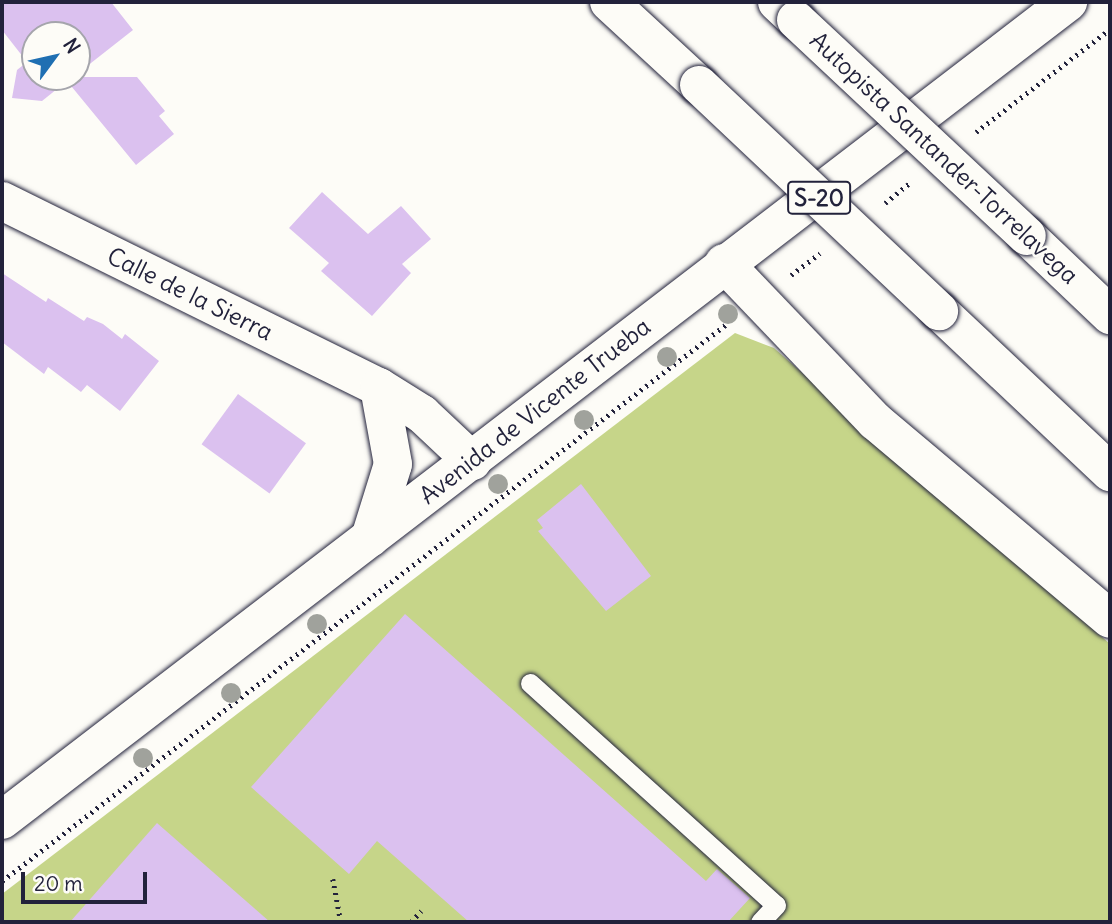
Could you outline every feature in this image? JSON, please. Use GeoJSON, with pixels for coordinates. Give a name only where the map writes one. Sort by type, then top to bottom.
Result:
{"type":"FeatureCollection","features":[{"type":"Feature","properties":{"kind":"main road","name":"S-20"},"geometry":{"type":"LineString","coordinates":[[609,2],[1110,472]]}},
{"type":"Feature","properties":{"kind":"main road","name":"Avenida de Vicente Trueba"},"geometry":{"type":"LineString","coordinates":[[2,820],[472,461],[724,263],[1068,2]]}},
{"type":"Feature","properties":{"kind":"main road","name":"Autopista Santander-Torrelavega"},"geometry":{"type":"LineString","coordinates":[[787,11],[1110,315]]}},
{"type":"Feature","properties":{"kind":"main road","name":"Calle de la Sierra"},"geometry":{"type":"LineString","coordinates":[[2,201],[379,387],[422,414],[472,461]]}},
{"type":"Feature","properties":{"kind":"main road"},"geometry":{"type":"LineString","coordinates":[[724,263],[757,301],[875,421],[1110,619]]}},
{"type":"Feature","properties":{"kind":"main road"},"geometry":{"type":"LineString","coordinates":[[370,538],[393,464],[379,387]]}},
{"type":"Feature","properties":{"kind":"lane"},"geometry":{"type":"LineString","coordinates":[[530,683],[776,905],[760,922]]}},
{"type":"Feature","properties":{"kind":"path"},"geometry":{"type":"LineString","coordinates":[[967,139],[1110,29]]}},
{"type":"Feature","properties":{"kind":"path"},"geometry":{"type":"LineString","coordinates":[[878,207],[923,173]]}},
{"type":"Feature","properties":{"kind":"path"},"geometry":{"type":"LineString","coordinates":[[2,881],[823,250]]}},
{"type":"Feature","properties":{"kind":"path"},"geometry":{"type":"LineString","coordinates":[[333,879],[341,922]]}},
{"type":"Feature","properties":{"kind":"path"},"geometry":{"type":"LineString","coordinates":[[411,922],[421,911]]}},
{"type":"Feature","properties":{"kind":"green space"},"geometry":{"type":"Polygon","coordinates":[[[735,333],[774,348],[1110,644],[1110,922],[2,922],[2,894],[735,333]]]}},
{"type":"Feature","properties":{"kind":"building"},"geometry":{"type":"Polygon","coordinates":[[[2,2],[111,2],[133,30],[91,63],[91,21],[21,21],[21,54],[2,30],[2,2]]]}},
{"type":"Feature","properties":{"kind":"building"},"geometry":{"type":"Polygon","coordinates":[[[21,67],[21,91],[54,91],[42,101],[12,98],[17,70],[21,67]]]}},
{"type":"Feature","properties":{"kind":"building"},"geometry":{"type":"Polygon","coordinates":[[[91,77],[137,77],[165,111],[159,116],[174,134],[136,165],[75,91],[91,91],[91,77]]]}},
{"type":"Feature","properties":{"kind":"building"},"geometry":{"type":"Polygon","coordinates":[[[322,192],[368,234],[401,206],[431,239],[402,264],[411,273],[372,316],[321,271],[329,263],[289,228],[322,192]]]}},
{"type":"Feature","properties":{"kind":"building"},"geometry":{"type":"Polygon","coordinates":[[[2,273],[46,302],[48,298],[84,321],[87,317],[103,324],[122,339],[125,334],[159,361],[120,411],[87,385],[81,392],[48,367],[44,374],[2,342],[2,273]]]}},
{"type":"Feature","properties":{"kind":"building"},"geometry":{"type":"Polygon","coordinates":[[[238,394],[306,443],[270,494],[202,444],[238,394]]]}},
{"type":"Feature","properties":{"kind":"building"},"geometry":{"type":"Polygon","coordinates":[[[581,484],[651,576],[606,611],[538,531],[543,528],[537,520],[581,484]]]}},
{"type":"Feature","properties":{"kind":"building"},"geometry":{"type":"Polygon","coordinates":[[[405,614],[706,881],[717,869],[750,898],[728,922],[469,922],[377,841],[349,874],[251,787],[405,614]]]}},
{"type":"Feature","properties":{"kind":"building"},"geometry":{"type":"Polygon","coordinates":[[[157,823],[270,922],[70,922],[157,823]]]}}]}
